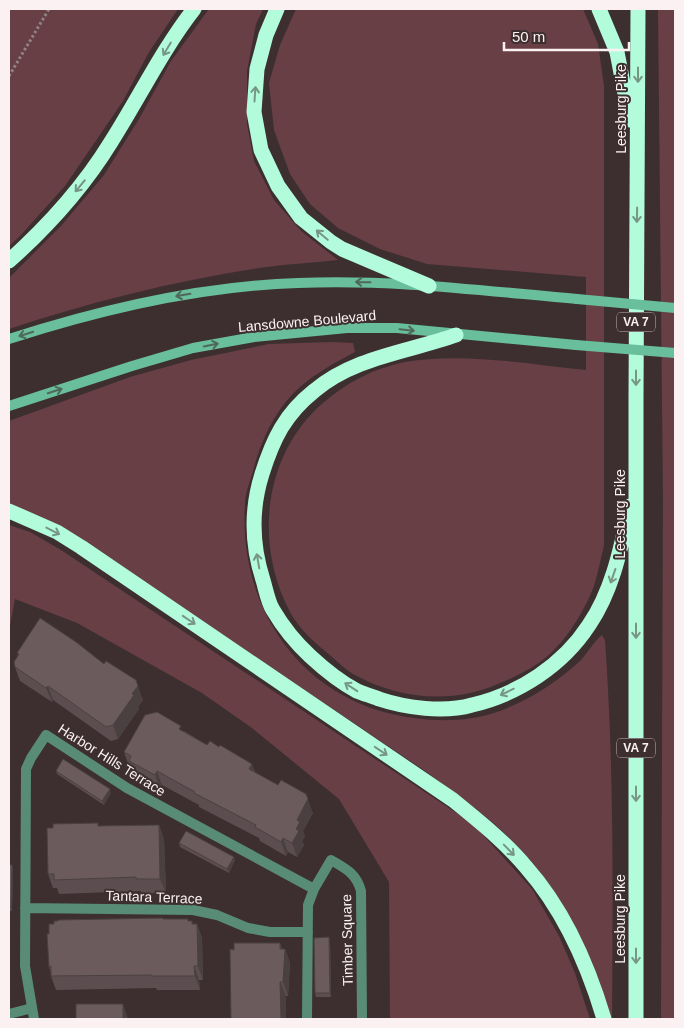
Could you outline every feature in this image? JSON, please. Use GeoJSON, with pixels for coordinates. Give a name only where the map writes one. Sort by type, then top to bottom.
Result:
{"type":"FeatureCollection","features":[{"type":"Feature","properties":{"kind":"highway"},"geometry":{"type":"LineString","coordinates":[[9,261],[40,231],[87,178],[194,9]]}},
{"type":"Feature","properties":{"kind":"highway"},"geometry":{"type":"LineString","coordinates":[[277,9],[266,34],[257,68],[254,112],[261,150],[278,186],[301,218],[331,242],[342,249],[429,286]]}},
{"type":"Feature","properties":{"kind":"highway"},"geometry":{"type":"LineString","coordinates":[[600,9],[617,52],[638,166]]}},
{"type":"Feature","properties":{"kind":"highway","name":"Leesburg Pike"},"geometry":{"type":"LineString","coordinates":[[636,1019],[638,9]]}},
{"type":"Feature","properties":{"kind":"highway"},"geometry":{"type":"LineString","coordinates":[[456,334],[430,344],[375,358],[340,372],[314,390],[291,412],[270,448],[256,492],[254,535],[260,568],[273,610],[296,643],[323,668],[358,692],[395,704],[434,709],[471,706],[501,696],[534,679],[560,659],[591,624],[606,594],[618,561],[636,478]]}},
{"type":"Feature","properties":{"kind":"highway"},"geometry":{"type":"LineString","coordinates":[[9,510],[57,532],[81,547],[453,800],[492,832],[527,867],[554,905],[580,953],[594,987],[604,1019]]}},
{"type":"Feature","properties":{"kind":"main road"},"geometry":{"type":"LineString","coordinates":[[9,339],[75,319],[143,302],[219,290],[297,282],[392,283],[675,308]]}},
{"type":"Feature","properties":{"kind":"main road","name":"Lansdowne Boulevard"},"geometry":{"type":"LineString","coordinates":[[9,406],[193,348],[254,337],[347,328],[397,328],[675,353]]}},
{"type":"Feature","properties":{"kind":"street","name":"Harbor Hills Terrace"},"geometry":{"type":"LineString","coordinates":[[34,1019],[25,966],[26,769],[46,735],[127,788],[314,889]]}},
{"type":"Feature","properties":{"kind":"street","name":"Timber Square"},"geometry":{"type":"LineString","coordinates":[[308,1019],[308,905],[314,889],[331,860],[352,873],[362,891],[362,1019]]}},
{"type":"Feature","properties":{"kind":"street","name":"Tantara Terrace"},"geometry":{"type":"LineString","coordinates":[[25,908],[193,910],[270,932],[308,932]]}},
{"type":"Feature","properties":{"kind":"street"},"geometry":{"type":"LineString","coordinates":[[9,1014],[32,1008]]}},
{"type":"Feature","properties":{"kind":"path"},"geometry":{"type":"LineString","coordinates":[[9,76],[49,9]]}},
{"type":"Feature","properties":{"kind":"shaded area"},"geometry":{"type":"Polygon","coordinates":[[[9,9],[178,9],[149,52],[123,101],[65,186],[9,246],[9,9]]]}},
{"type":"Feature","properties":{"kind":"shaded area"},"geometry":{"type":"Polygon","coordinates":[[[209,9],[263,9],[256,24],[247,71],[247,124],[254,161],[274,200],[301,231],[338,260],[269,267],[195,279],[101,301],[9,329],[9,278],[61,226],[104,175],[139,119],[171,61],[209,9]]]}},
{"type":"Feature","properties":{"kind":"shaded area"},"geometry":{"type":"Polygon","coordinates":[[[296,9],[583,9],[598,44],[604,86],[604,545],[594,586],[578,619],[564,639],[546,657],[532,667],[510,679],[482,690],[444,696],[425,696],[388,689],[353,674],[308,636],[290,612],[279,586],[272,558],[269,530],[270,502],[277,474],[287,448],[303,424],[323,403],[361,377],[382,368],[405,362],[449,358],[495,360],[586,370],[586,277],[427,264],[380,249],[338,228],[310,204],[290,174],[274,130],[269,83],[280,45],[296,9]]]}},
{"type":"Feature","properties":{"kind":"shaded area"},"geometry":{"type":"Polygon","coordinates":[[[658,9],[675,9],[675,1019],[661,1019],[663,498],[658,9]]]}},
{"type":"Feature","properties":{"kind":"shaded area"},"geometry":{"type":"Polygon","coordinates":[[[353,343],[355,352],[313,377],[291,395],[265,436],[256,459],[247,492],[245,504],[246,544],[253,581],[267,615],[286,646],[311,673],[341,694],[375,709],[414,718],[435,720],[477,717],[497,712],[520,702],[541,691],[571,669],[602,635],[605,640],[608,688],[611,783],[613,877],[612,1019],[610,1019],[596,971],[566,910],[540,872],[506,834],[465,800],[422,769],[97,550],[9,504],[9,421],[130,377],[191,360],[269,344],[353,343]]]}},
{"type":"Feature","properties":{"kind":"shaded area"},"geometry":{"type":"Polygon","coordinates":[[[9,525],[30,532],[61,550],[473,824],[532,889],[559,936],[575,973],[590,1019],[390,1019],[389,882],[339,799],[252,728],[202,693],[77,623],[15,599],[9,631],[9,525]]]}},
{"type":"Feature","properties":{"kind":"building"},"geometry":{"type":"Polygon","coordinates":[[[40,618],[76,642],[104,664],[106,661],[136,680],[138,686],[132,694],[134,695],[113,725],[106,727],[48,686],[46,688],[15,667],[14,662],[19,654],[17,653],[40,618]]]}},
{"type":"Feature","properties":{"kind":"building"},"geometry":{"type":"Polygon","coordinates":[[[157,712],[181,726],[179,729],[207,745],[210,741],[219,747],[220,745],[252,764],[249,769],[278,785],[281,780],[306,794],[308,799],[297,820],[300,822],[296,829],[299,831],[292,843],[283,838],[281,842],[255,827],[256,825],[194,793],[157,771],[155,775],[129,761],[131,756],[124,752],[145,715],[157,712]]]}},
{"type":"Feature","properties":{"kind":"building"},"geometry":{"type":"Polygon","coordinates":[[[63,759],[110,789],[102,801],[56,771],[63,759]]]}},
{"type":"Feature","properties":{"kind":"building"},"geometry":{"type":"Polygon","coordinates":[[[98,823],[98,826],[159,825],[160,879],[136,879],[136,877],[54,880],[54,874],[48,874],[47,828],[53,828],[53,824],[98,823]]]}},
{"type":"Feature","properties":{"kind":"building"},"geometry":{"type":"Polygon","coordinates":[[[186,831],[234,857],[227,869],[179,843],[186,831]]]}},
{"type":"Feature","properties":{"kind":"building"},"geometry":{"type":"Polygon","coordinates":[[[9,865],[12,865],[11,907],[9,907],[9,865]]]}},
{"type":"Feature","properties":{"kind":"building"},"geometry":{"type":"Polygon","coordinates":[[[188,919],[188,921],[192,921],[192,924],[197,924],[198,966],[194,966],[195,976],[51,976],[47,934],[49,934],[49,924],[54,924],[54,921],[188,919]]]}},
{"type":"Feature","properties":{"kind":"building"},"geometry":{"type":"Polygon","coordinates":[[[329,937],[330,993],[315,993],[314,938],[329,937]]]}},
{"type":"Feature","properties":{"kind":"building"},"geometry":{"type":"Polygon","coordinates":[[[234,943],[280,943],[280,949],[285,949],[283,982],[280,982],[281,1019],[231,1019],[230,949],[234,950],[234,943]]]}},
{"type":"Feature","properties":{"kind":"building"},"geometry":{"type":"Polygon","coordinates":[[[76,1004],[123,1004],[123,1019],[76,1019],[76,1004]]]}}]}
